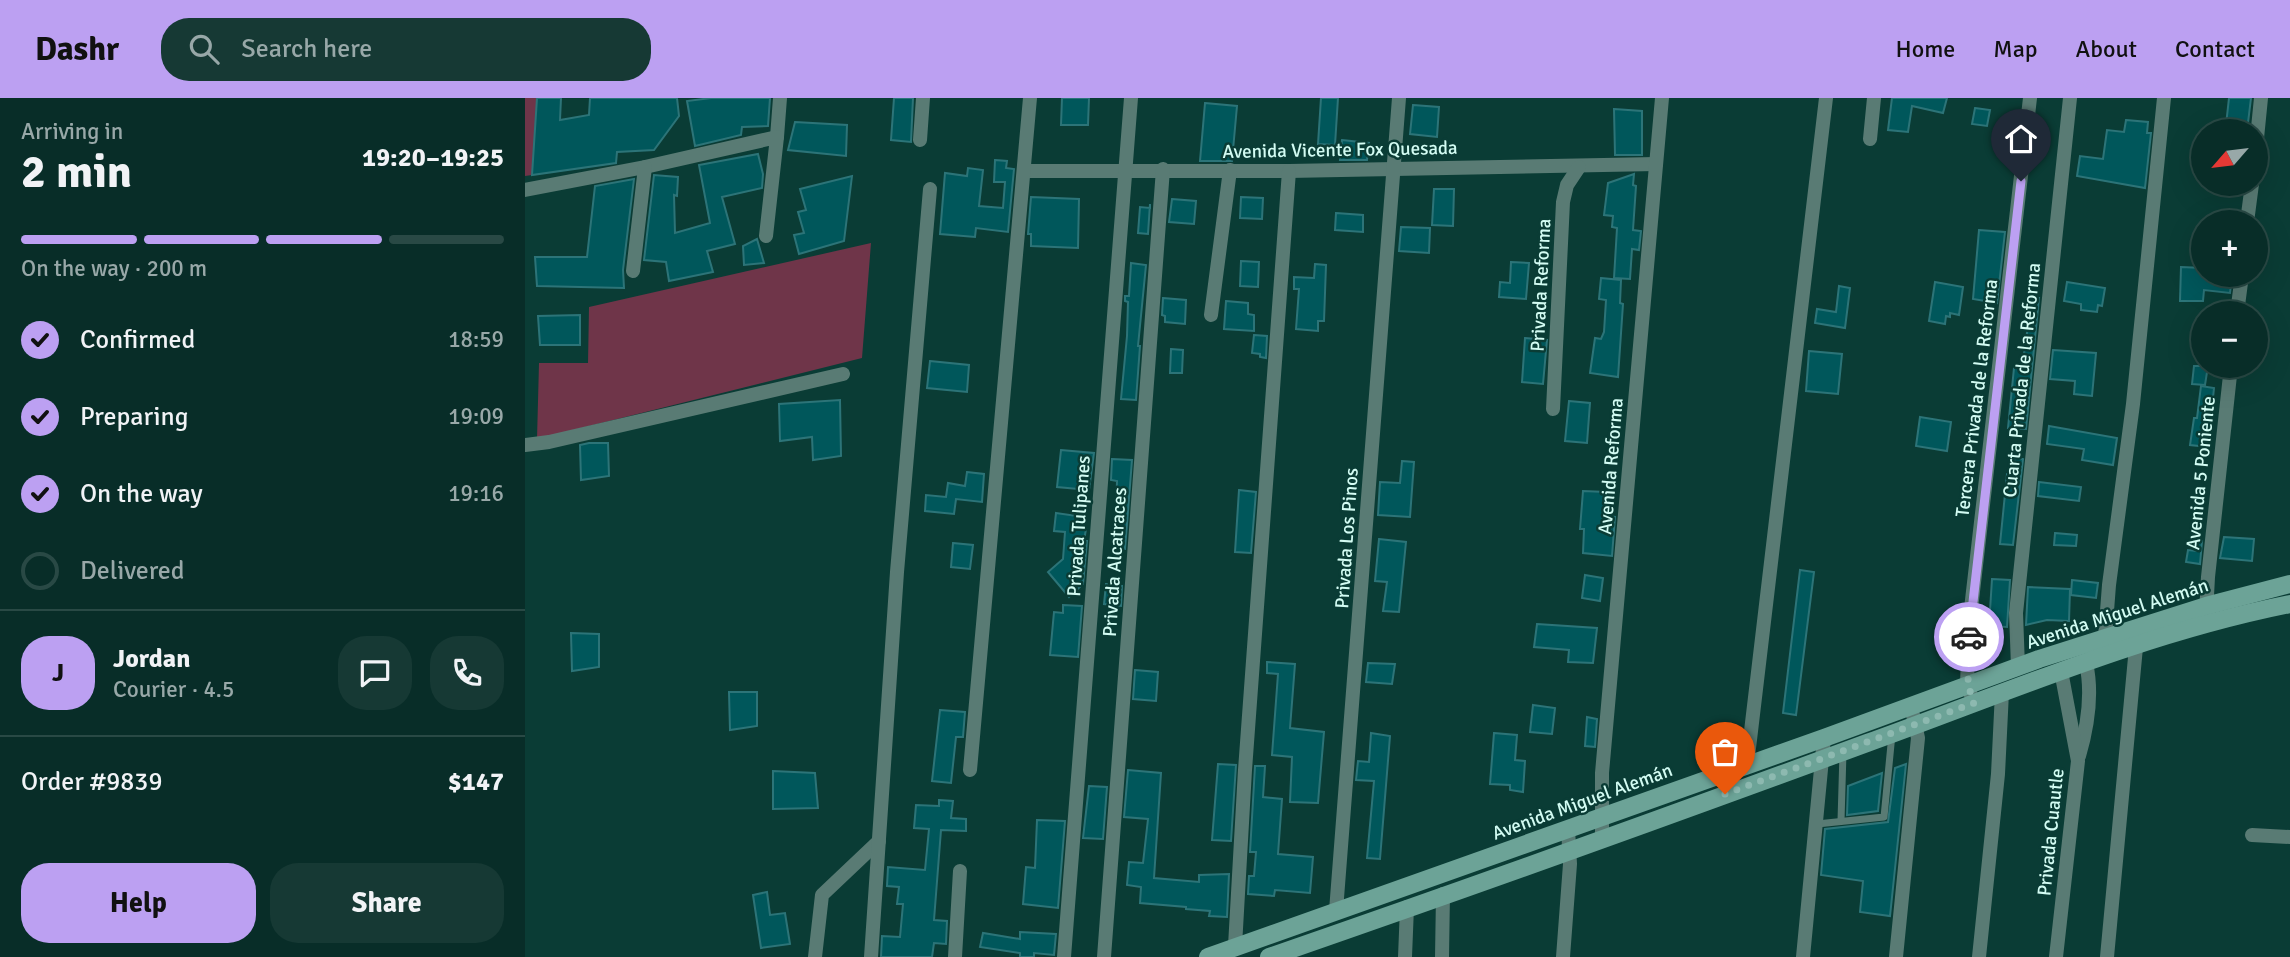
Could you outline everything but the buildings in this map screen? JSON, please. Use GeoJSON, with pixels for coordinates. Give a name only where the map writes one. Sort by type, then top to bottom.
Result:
{"type":"FeatureCollection","features":[{"type":"Feature","properties":{"kind":"main road","name":"Avenida Miguel Alemán"},"geometry":{"type":"LineString","coordinates":[[1208,957],[2018,667],[2206,606],[2290,584]]}},
{"type":"Feature","properties":{"kind":"main road","name":"Avenida Miguel Alemán"},"geometry":{"type":"LineString","coordinates":[[1269,957],[1315,949],[1407,907],[1843,752],[2061,671],[2136,646],[2290,604]]}},
{"type":"Feature","properties":{"kind":"street"},"geometry":{"type":"LineString","coordinates":[[766,236],[780,98]]}},
{"type":"Feature","properties":{"kind":"street"},"geometry":{"type":"LineString","coordinates":[[920,140],[923,98]]}},
{"type":"Feature","properties":{"kind":"street"},"geometry":{"type":"LineString","coordinates":[[970,770],[1030,98]]}},
{"type":"Feature","properties":{"kind":"street","name":"Privada Tulipanes"},"geometry":{"type":"LineString","coordinates":[[1064,957],[1123,170],[1131,98]]}},
{"type":"Feature","properties":{"kind":"street","name":"Privada Los Pinos"},"geometry":{"type":"LineString","coordinates":[[1336,911],[1399,98]]}},
{"type":"Feature","properties":{"kind":"street","name":"Avenida Reforma"},"geometry":{"type":"LineString","coordinates":[[1602,837],[1602,772],[1662,98]]}},
{"type":"Feature","properties":{"kind":"street"},"geometry":{"type":"LineString","coordinates":[[1747,765],[1826,98]]}},
{"type":"Feature","properties":{"kind":"street"},"geometry":{"type":"LineString","coordinates":[[1870,139],[1874,98]]}},
{"type":"Feature","properties":{"kind":"street","name":"Tercera Privada de la Reforma"},"geometry":{"type":"LineString","coordinates":[[1974,703],[1968,685],[1969,626],[2030,98]]}},
{"type":"Feature","properties":{"kind":"street","name":"Cuarta Privada de la Reforma"},"geometry":{"type":"LineString","coordinates":[[2018,667],[2017,613],[2070,98]]}},
{"type":"Feature","properties":{"kind":"street"},"geometry":{"type":"LineString","coordinates":[[2105,638],[2109,585],[2133,404],[2164,98]]}},
{"type":"Feature","properties":{"kind":"street"},"geometry":{"type":"LineString","coordinates":[[2259,119],[2261,98]]}},
{"type":"Feature","properties":{"kind":"street"},"geometry":{"type":"LineString","coordinates":[[525,190],[645,167],[777,137]]}},
{"type":"Feature","properties":{"kind":"street","name":"Avenida Vicente Fox Quesada"},"geometry":{"type":"LineString","coordinates":[[1024,171],[1289,171],[1656,164]]}},
{"type":"Feature","properties":{"kind":"street"},"geometry":{"type":"LineString","coordinates":[[633,271],[645,167]]}},
{"type":"Feature","properties":{"kind":"street","name":"Privada Reforma"},"geometry":{"type":"LineString","coordinates":[[1553,409],[1563,202],[1567,185],[1579,167]]}},
{"type":"Feature","properties":{"kind":"street","name":"Privada Alcatraces"},"geometry":{"type":"LineString","coordinates":[[1104,957],[1163,169]]}},
{"type":"Feature","properties":{"kind":"street"},"geometry":{"type":"LineString","coordinates":[[1211,315],[1230,170]]}},
{"type":"Feature","properties":{"kind":"street"},"geometry":{"type":"LineString","coordinates":[[1235,946],[1245,770],[1289,171]]}},
{"type":"Feature","properties":{"kind":"street"},"geometry":{"type":"LineString","coordinates":[[870,957],[897,572],[930,190]]}},
{"type":"Feature","properties":{"kind":"street"},"geometry":{"type":"LineString","coordinates":[[525,445],[563,439],[843,374]]}},
{"type":"Feature","properties":{"kind":"street","name":"Avenida 5 Poniente"},"geometry":{"type":"LineString","coordinates":[[2207,626],[2206,606],[2230,378]]}},
{"type":"Feature","properties":{"kind":"street"},"geometry":{"type":"LineString","coordinates":[[2107,957],[2136,646]]}},
{"type":"Feature","properties":{"kind":"street"},"geometry":{"type":"LineString","coordinates":[[2078,761],[2088,723],[2089,676],[2086,663]]}},
{"type":"Feature","properties":{"kind":"street","name":"Privada Cuautle"},"geometry":{"type":"LineString","coordinates":[[2056,957],[2078,761],[2061,671]]}},
{"type":"Feature","properties":{"kind":"street"},"geometry":{"type":"LineString","coordinates":[[1979,957],[1998,774],[2002,692]]}},
{"type":"Feature","properties":{"kind":"street"},"geometry":{"type":"LineString","coordinates":[[1895,957],[1918,738],[1911,706]]}},
{"type":"Feature","properties":{"kind":"street"},"geometry":{"type":"LineString","coordinates":[[1803,957],[1824,738]]}},
{"type":"Feature","properties":{"kind":"street"},"geometry":{"type":"LineString","coordinates":[[1563,957],[1570,849],[1568,828]]}},
{"type":"Feature","properties":{"kind":"street"},"geometry":{"type":"LineString","coordinates":[[2252,835],[2290,837]]}},
{"type":"Feature","properties":{"kind":"street"},"geometry":{"type":"LineString","coordinates":[[815,957],[822,895],[879,841]]}},
{"type":"Feature","properties":{"kind":"street"},"geometry":{"type":"LineString","coordinates":[[955,957],[960,871]]}},
{"type":"Feature","properties":{"kind":"street"},"geometry":{"type":"LineString","coordinates":[[1442,957],[1443,894]]}},
{"type":"Feature","properties":{"kind":"street"},"geometry":{"type":"LineString","coordinates":[[1405,957],[1407,907]]}},
{"type":"Feature","properties":{"kind":"lane"},"geometry":{"type":"LineString","coordinates":[[1817,824],[1884,817],[1892,734]]}},
{"type":"Feature","properties":{"kind":"lane"},"geometry":{"type":"LineString","coordinates":[[1840,821],[1843,752]]}},
{"type":"Feature","properties":{"kind":"shaded area"},"geometry":{"type":"Polygon","coordinates":[[[525,98],[537,98],[532,175],[525,176],[525,98]]]}},
{"type":"Feature","properties":{"kind":"shaded area"},"geometry":{"type":"Polygon","coordinates":[[[871,243],[862,358],[537,439],[539,363],[588,363],[589,307],[871,243]]]}},
{"type":"Feature","properties":{"kind":"way so far"},"geometry":{"type":"LineString","coordinates":[[1725,794],[1974,703],[1968,685],[1969,637]]}},
{"type":"Feature","properties":{"kind":"route"},"geometry":{"type":"LineString","coordinates":[[1969,637],[2021,181]]}}]}
